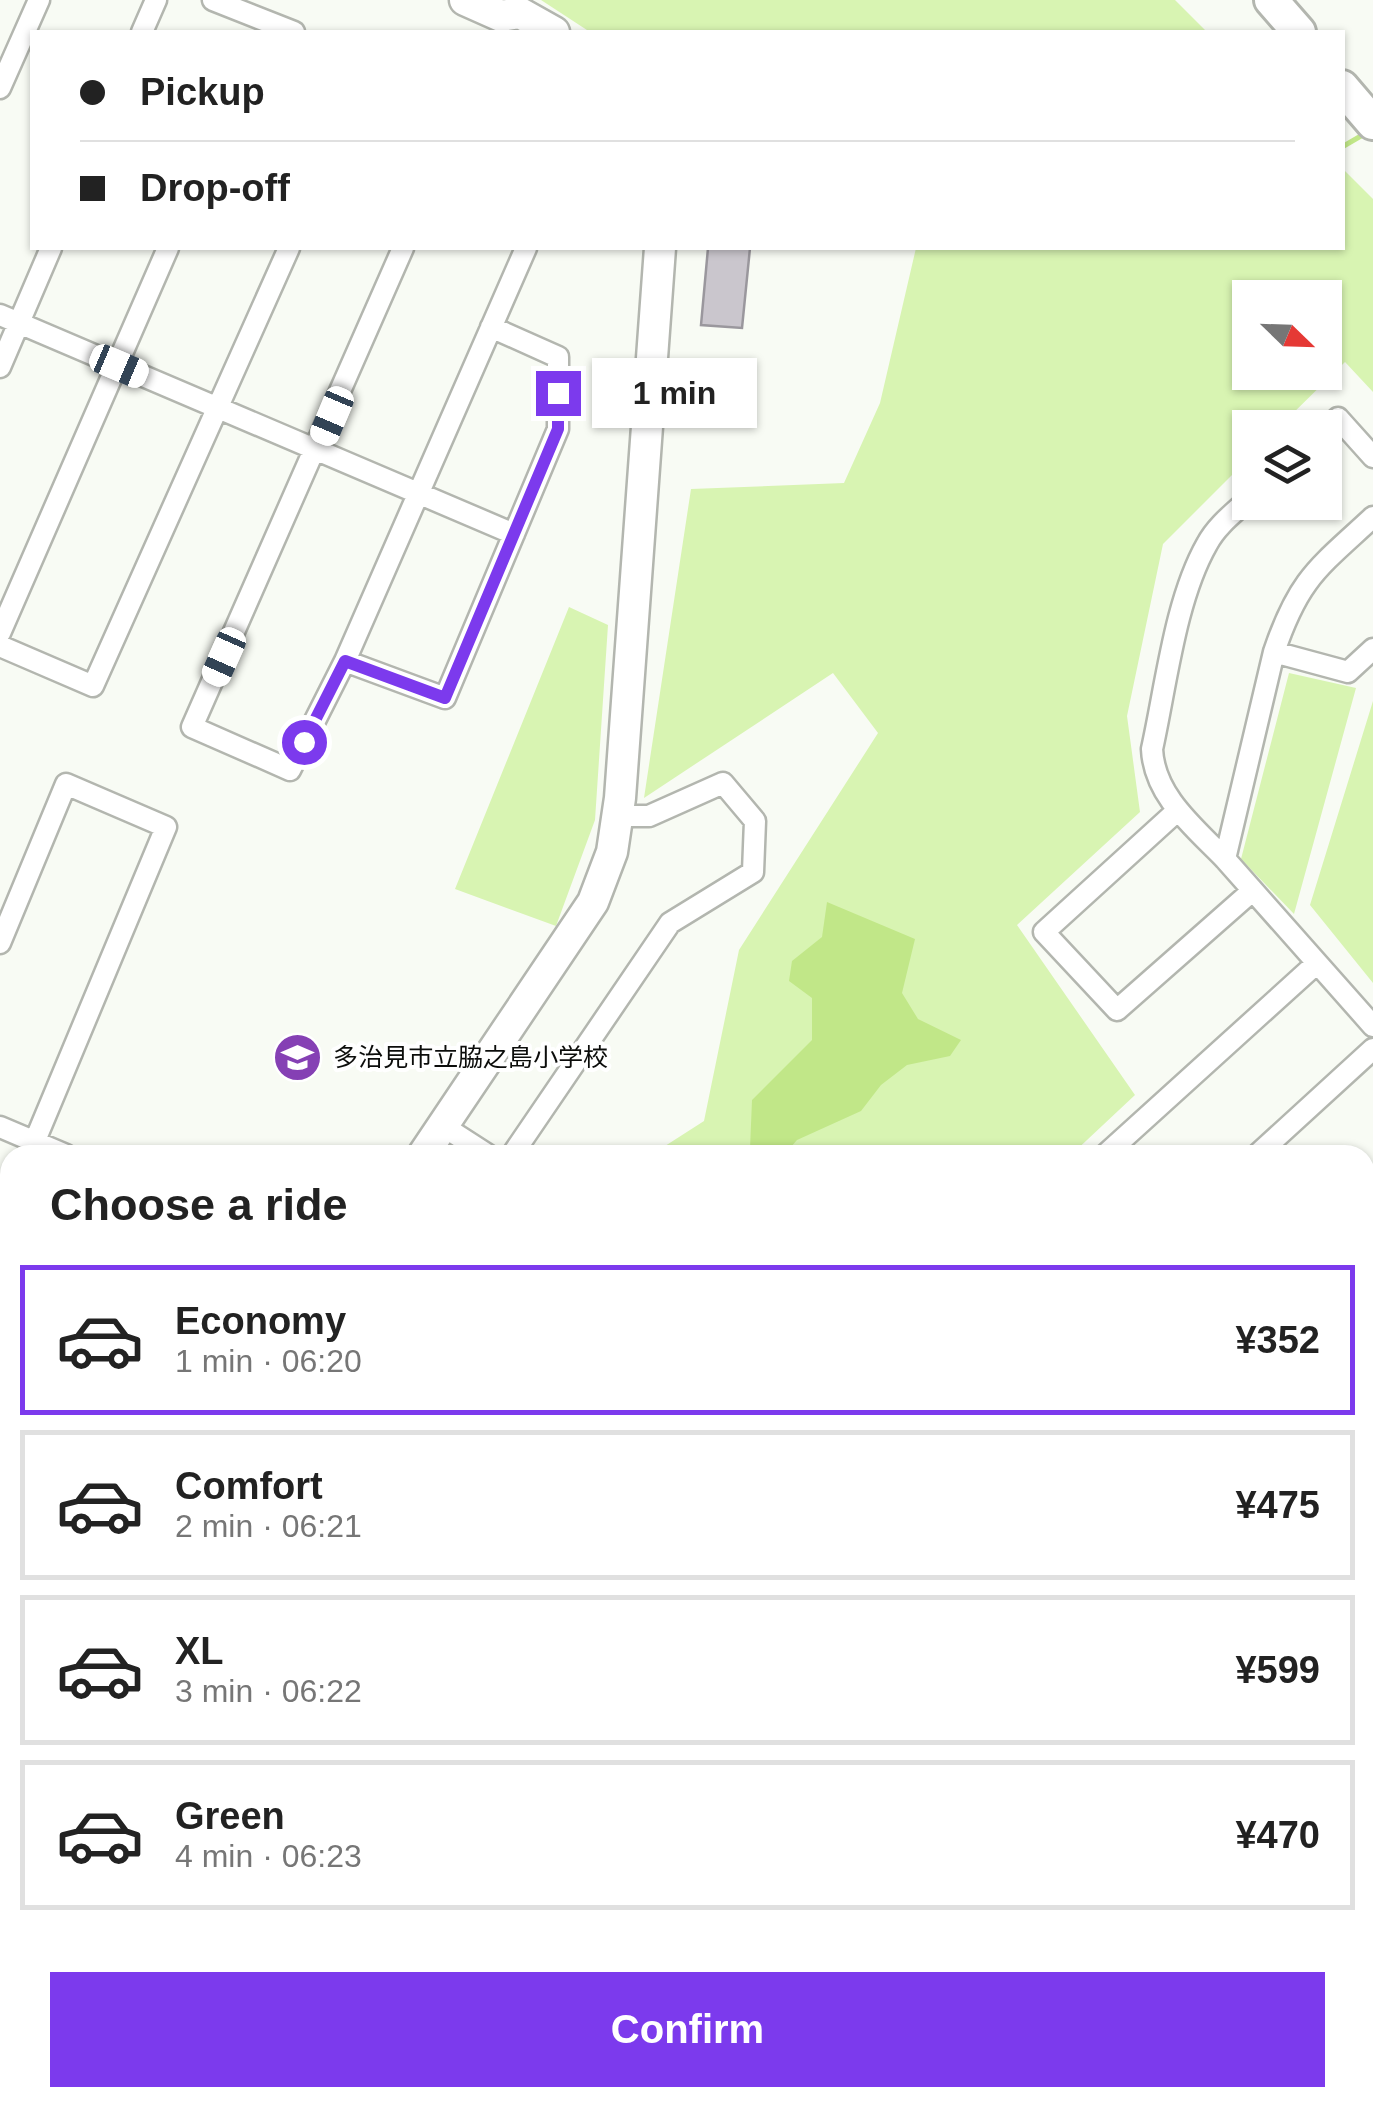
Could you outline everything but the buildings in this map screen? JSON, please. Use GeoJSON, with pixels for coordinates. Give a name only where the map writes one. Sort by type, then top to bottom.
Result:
{"type":"FeatureCollection","features":[{"type":"Feature","properties":{"kind":"main road"},"geometry":{"type":"LineString","coordinates":[[1271,0],[1297,30]]}},
{"type":"Feature","properties":{"kind":"main road"},"geometry":{"type":"LineString","coordinates":[[1345,91],[1370,120]]}},
{"type":"Feature","properties":{"kind":"street"},"geometry":{"type":"LineString","coordinates":[[0,88],[39,0]]}},
{"type":"Feature","properties":{"kind":"street"},"geometry":{"type":"LineString","coordinates":[[143,30],[156,0]]}},
{"type":"Feature","properties":{"kind":"street"},"geometry":{"type":"LineString","coordinates":[[213,0],[289,30]]}},
{"type":"Feature","properties":{"kind":"street"},"geometry":{"type":"LineString","coordinates":[[465,0],[501,16],[520,13],[550,30]]}},
{"type":"Feature","properties":{"kind":"street"},"geometry":{"type":"LineString","coordinates":[[0,367],[9,320],[50,250]]}},
{"type":"Feature","properties":{"kind":"street"},"geometry":{"type":"LineString","coordinates":[[0,633],[167,250]]}},
{"type":"Feature","properties":{"kind":"street"},"geometry":{"type":"LineString","coordinates":[[0,646],[93,686],[287,250]]}},
{"type":"Feature","properties":{"kind":"street"},"geometry":{"type":"LineString","coordinates":[[403,250],[318,450],[192,727],[290,770],[345,661],[525,250]]}},
{"type":"Feature","properties":{"kind":"street"},"geometry":{"type":"LineString","coordinates":[[430,1145],[593,902],[612,852],[618,816],[660,250]]}},
{"type":"Feature","properties":{"kind":"street"},"geometry":{"type":"LineString","coordinates":[[9,320],[514,534]]}},
{"type":"Feature","properties":{"kind":"street"},"geometry":{"type":"LineString","coordinates":[[345,661],[445,698],[558,429],[558,358],[491,327]]}},
{"type":"Feature","properties":{"kind":"street"},"geometry":{"type":"LineString","coordinates":[[1342,422],[1373,457]]}},
{"type":"Feature","properties":{"kind":"street"},"geometry":{"type":"LineString","coordinates":[[1232,516],[1207,542],[1179,626],[1152,750],[1153,767],[1177,811],[1225,859],[1373,1026]]}},
{"type":"Feature","properties":{"kind":"street"},"geometry":{"type":"LineString","coordinates":[[1225,859],[1274,652],[1290,604],[1306,579],[1373,517]]}},
{"type":"Feature","properties":{"kind":"street"},"geometry":{"type":"LineString","coordinates":[[1274,652],[1348,672],[1373,649]]}},
{"type":"Feature","properties":{"kind":"street"},"geometry":{"type":"LineString","coordinates":[[519,1145],[670,924],[753,872],[754,821],[723,782],[649,816],[618,816]]}},
{"type":"Feature","properties":{"kind":"street"},"geometry":{"type":"LineString","coordinates":[[0,944],[66,784],[166,826],[33,1145]]}},
{"type":"Feature","properties":{"kind":"street"},"geometry":{"type":"LineString","coordinates":[[1177,811],[1044,932],[1117,1010],[1251,892]]}},
{"type":"Feature","properties":{"kind":"street"},"geometry":{"type":"LineString","coordinates":[[1116,1145],[1317,963]]}},
{"type":"Feature","properties":{"kind":"street"},"geometry":{"type":"LineString","coordinates":[[1268,1145],[1373,1048]]}},
{"type":"Feature","properties":{"kind":"street"},"geometry":{"type":"LineString","coordinates":[[443,1126],[472,1145]]}},
{"type":"Feature","properties":{"kind":"street"},"geometry":{"type":"LineString","coordinates":[[0,1127],[27,1145]]}},
{"type":"Feature","properties":{"kind":"shaded area"},"geometry":{"type":"Polygon","coordinates":[[[541,0],[1175,0],[1205,30],[587,30],[541,0]]]}},
{"type":"Feature","properties":{"kind":"shaded area"},"geometry":{"type":"Polygon","coordinates":[[[1345,171],[1373,199],[1373,392],[1345,362],[1342,365],[1342,280],[1232,280],[1232,390],[1317,390],[1296,410],[1232,410],[1232,475],[1163,544],[1127,716],[1140,812],[1017,925],[1135,1095],[1082,1145],[667,1145],[704,1121],[739,950],[878,733],[833,673],[644,798],[691,489],[844,483],[880,403],[916,250],[1345,250],[1345,171]]]}},
{"type":"Feature","properties":{"kind":"shaded area"},"geometry":{"type":"Polygon","coordinates":[[[569,607],[608,625],[595,820],[556,926],[455,889],[569,607]]]}},
{"type":"Feature","properties":{"kind":"shaded area"},"geometry":{"type":"Polygon","coordinates":[[[1289,673],[1356,688],[1294,914],[1241,859],[1289,673]]]}},
{"type":"Feature","properties":{"kind":"shaded area"},"geometry":{"type":"Polygon","coordinates":[[[1373,701],[1373,983],[1310,905],[1373,701]]]}},
{"type":"Feature","properties":{"kind":"shaded area"},"geometry":{"type":"Polygon","coordinates":[[[827,902],[915,939],[902,993],[918,1019],[961,1040],[950,1056],[907,1065],[881,1085],[861,1111],[793,1145],[750,1145],[752,1100],[812,1040],[812,998],[789,981],[792,961],[822,937],[827,902]]]}},
{"type":"Feature","properties":{"kind":"waterway"},"geometry":{"type":"LineString","coordinates":[[1345,145],[1366,133]]}},
{"type":"Feature","properties":{"kind":"place","name":"多治見市立脇之島小学校"},"geometry":{"type":"Point","coordinates":[298,1057]}},
{"type":"Feature","properties":{"kind":"route"},"geometry":{"type":"LineString","coordinates":[[304,742],[345,661],[445,698],[558,429],[558,393]]}}]}
